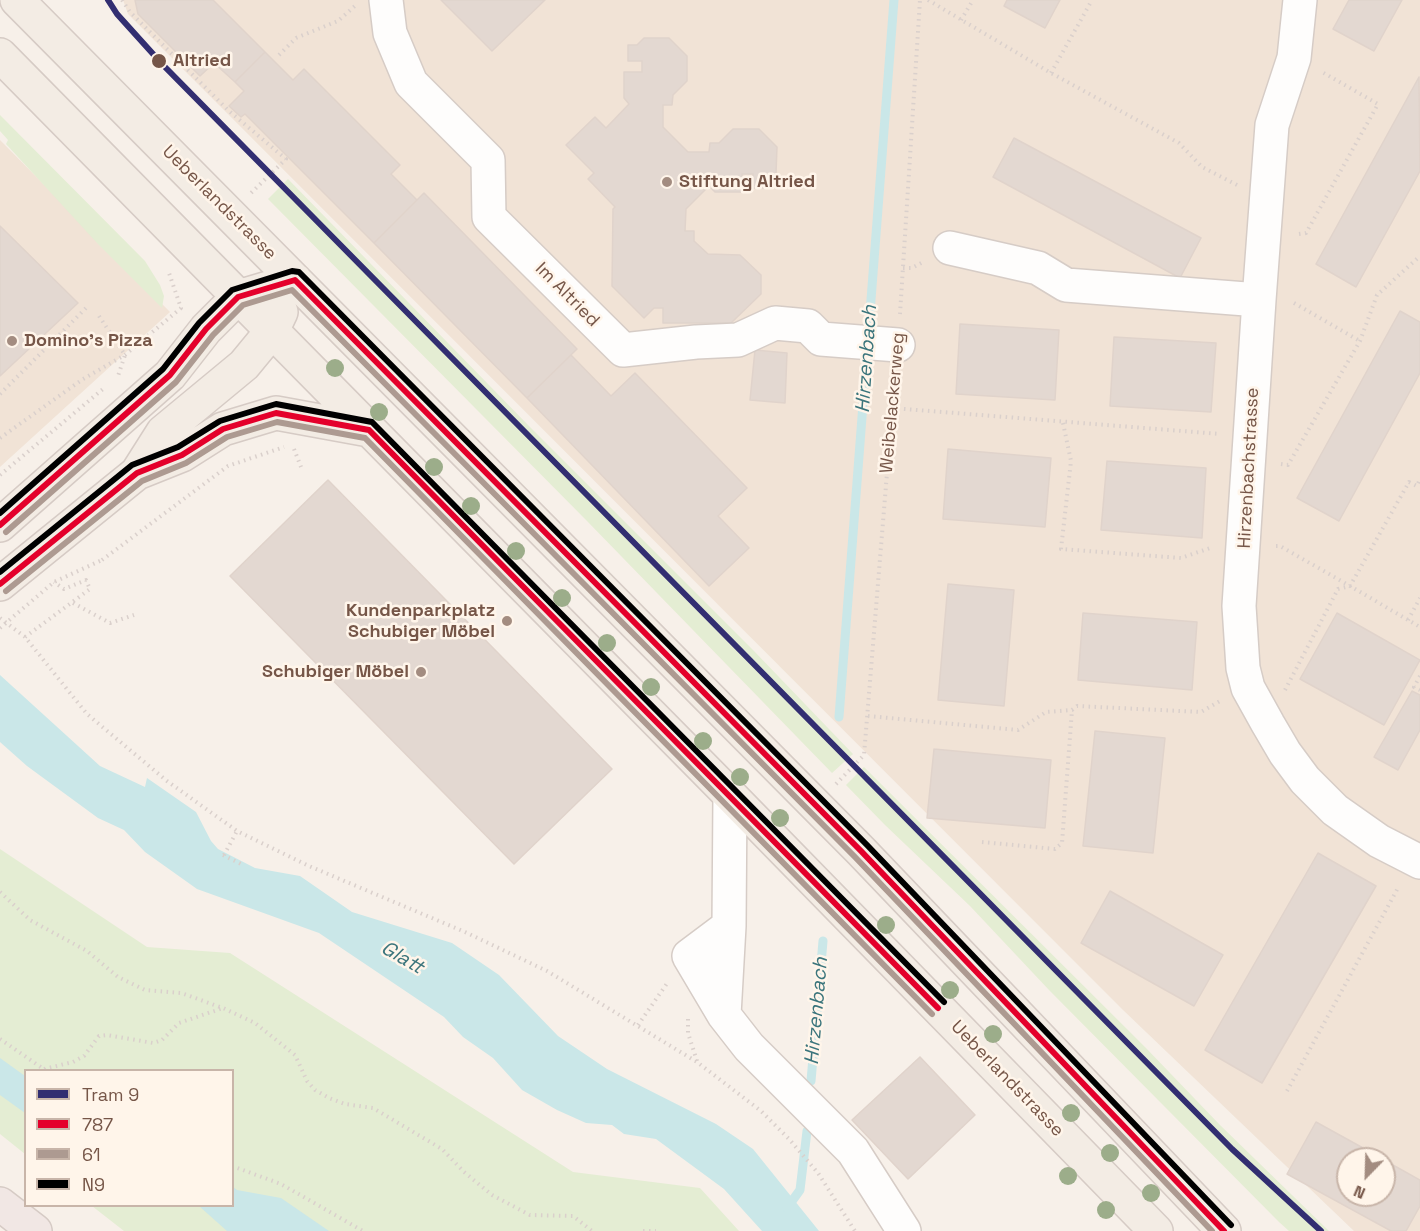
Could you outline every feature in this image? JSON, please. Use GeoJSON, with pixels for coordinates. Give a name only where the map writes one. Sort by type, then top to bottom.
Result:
{"type":"FeatureCollection","features":[{"type":"Feature","properties":{"kind":"highway"},"geometry":{"type":"LineString","coordinates":[[0,1204],[35,1231]]}},
{"type":"Feature","properties":{"kind":"main road","name":"Ueberlandstrasse"},"geometry":{"type":"LineString","coordinates":[[18,0],[861,851],[1224,1231]]}},
{"type":"Feature","properties":{"kind":"main road","name":"Ueberlandstrasse"},"geometry":{"type":"LineString","coordinates":[[0,55],[730,795],[1156,1231]]}},
{"type":"Feature","properties":{"kind":"main road"},"geometry":{"type":"LineString","coordinates":[[0,525],[170,375],[206,329],[238,297],[295,280]]}},
{"type":"Feature","properties":{"kind":"main road"},"geometry":{"type":"LineString","coordinates":[[137,473],[163,432],[244,364],[272,331],[295,280]]}},
{"type":"Feature","properties":{"kind":"main road"},"geometry":{"type":"LineString","coordinates":[[8,576],[137,473],[182,455],[223,429],[276,413],[369,430]]}},
{"type":"Feature","properties":{"kind":"street","name":"Im Altried"},"geometry":{"type":"LineString","coordinates":[[386,0],[390,33],[411,83],[488,160],[489,218],[623,350],[738,340],[775,323],[808,326],[821,339],[898,345]]}},
{"type":"Feature","properties":{"kind":"street","name":"Hirzenbachstrasse"},"geometry":{"type":"LineString","coordinates":[[1299,0],[1294,58],[1272,124],[1239,606],[1243,668],[1248,688],[1285,753],[1305,780],[1335,810],[1378,841],[1410,873]]}},
{"type":"Feature","properties":{"kind":"street"},"geometry":{"type":"LineString","coordinates":[[950,248],[1038,268],[1065,285],[1259,300]]}},
{"type":"Feature","properties":{"kind":"street"},"geometry":{"type":"LineString","coordinates":[[724,1015],[729,926],[730,795]]}},
{"type":"Feature","properties":{"kind":"street"},"geometry":{"type":"LineString","coordinates":[[729,926],[689,956],[724,1015],[749,1047],[853,1151],[904,1231]]}},
{"type":"Feature","properties":{"kind":"path"},"geometry":{"type":"LineString","coordinates":[[122,0],[130,12],[229,111],[286,159],[245,198]]}},
{"type":"Feature","properties":{"kind":"path"},"geometry":{"type":"LineString","coordinates":[[279,55],[296,38],[338,21],[363,0]]}},
{"type":"Feature","properties":{"kind":"path","name":"Weibelackerweg"},"geometry":{"type":"LineString","coordinates":[[833,788],[864,755],[898,345],[920,0]]}},
{"type":"Feature","properties":{"kind":"path"},"geometry":{"type":"LineString","coordinates":[[928,0],[1051,73],[1179,143],[1202,167],[1234,184]]}},
{"type":"Feature","properties":{"kind":"path"},"geometry":{"type":"LineString","coordinates":[[961,20],[973,0]]}},
{"type":"Feature","properties":{"kind":"path"},"geometry":{"type":"LineString","coordinates":[[1051,73],[1092,0]]}},
{"type":"Feature","properties":{"kind":"path"},"geometry":{"type":"LineString","coordinates":[[1299,234],[1306,233],[1378,104],[1313,67]]}},
{"type":"Feature","properties":{"kind":"path"},"geometry":{"type":"LineString","coordinates":[[1281,464],[1288,465],[1360,341],[1377,295],[1420,256]]}},
{"type":"Feature","properties":{"kind":"path"},"geometry":{"type":"LineString","coordinates":[[1294,303],[1360,341]]}},
{"type":"Feature","properties":{"kind":"path"},"geometry":{"type":"LineString","coordinates":[[0,394],[88,306]]}},
{"type":"Feature","properties":{"kind":"path"},"geometry":{"type":"LineString","coordinates":[[0,438],[84,379],[126,355],[182,308]]}},
{"type":"Feature","properties":{"kind":"path"},"geometry":{"type":"LineString","coordinates":[[99,316],[126,355]]}},
{"type":"Feature","properties":{"kind":"path"},"geometry":{"type":"LineString","coordinates":[[0,475],[119,375],[126,355]]}},
{"type":"Feature","properties":{"kind":"path"},"geometry":{"type":"LineString","coordinates":[[892,408],[1224,435]]}},
{"type":"Feature","properties":{"kind":"path"},"geometry":{"type":"LineString","coordinates":[[1063,423],[1071,461],[1061,549],[1181,558],[1222,544]]}},
{"type":"Feature","properties":{"kind":"path"},"geometry":{"type":"LineString","coordinates":[[0,628],[54,582],[102,560],[228,466],[292,444],[301,467]]}},
{"type":"Feature","properties":{"kind":"path"},"geometry":{"type":"LineString","coordinates":[[1285,690],[1338,589],[1350,586],[1409,482],[1418,488],[1420,479]]}},
{"type":"Feature","properties":{"kind":"path"},"geometry":{"type":"LineString","coordinates":[[1276,546],[1280,546],[1420,627]]}},
{"type":"Feature","properties":{"kind":"path"},"geometry":{"type":"LineString","coordinates":[[25,637],[90,588],[86,580],[64,589],[54,582]]}},
{"type":"Feature","properties":{"kind":"path"},"geometry":{"type":"LineString","coordinates":[[1408,620],[1420,598]]}},
{"type":"Feature","properties":{"kind":"path"},"geometry":{"type":"LineString","coordinates":[[73,603],[110,623],[134,615]]}},
{"type":"Feature","properties":{"kind":"path"},"geometry":{"type":"LineString","coordinates":[[0,618],[25,637],[87,714],[167,781],[237,831],[309,867],[465,932],[547,971],[697,1062],[761,1111],[789,1138],[818,1173],[855,1231]]}},
{"type":"Feature","properties":{"kind":"path"},"geometry":{"type":"LineString","coordinates":[[1420,676],[1414,687],[1420,690]]}},
{"type":"Feature","properties":{"kind":"path"},"geometry":{"type":"LineString","coordinates":[[867,716],[1018,730],[1046,712],[1072,710],[1077,706],[1200,712],[1228,696]]}},
{"type":"Feature","properties":{"kind":"path"},"geometry":{"type":"LineString","coordinates":[[982,842],[1055,849],[1062,843],[1072,710]]}},
{"type":"Feature","properties":{"kind":"path"},"geometry":{"type":"LineString","coordinates":[[237,831],[223,855],[241,864]]}},
{"type":"Feature","properties":{"kind":"path"},"geometry":{"type":"LineString","coordinates":[[1287,1091],[1410,873]]}},
{"type":"Feature","properties":{"kind":"path"},"geometry":{"type":"LineString","coordinates":[[0,892],[30,920],[87,951],[118,977],[145,990],[181,993],[223,1008],[255,1023],[295,1055],[307,1081],[315,1090],[345,1104],[373,1108],[442,1149],[464,1172],[492,1195],[530,1215],[573,1216],[592,1231]]}},
{"type":"Feature","properties":{"kind":"path"},"geometry":{"type":"LineString","coordinates":[[48,1069],[73,1062],[84,1056],[99,1036],[107,1035],[153,1043],[162,1040],[179,1023],[223,1008]]}},
{"type":"Feature","properties":{"kind":"path"},"geometry":{"type":"LineString","coordinates":[[638,1025],[646,1011]]}},
{"type":"Feature","properties":{"kind":"path"},"geometry":{"type":"LineString","coordinates":[[0,1039],[44,1069]]}},
{"type":"Feature","properties":{"kind":"path"},"geometry":{"type":"LineString","coordinates":[[234,1167],[281,1184],[363,1231]]}},
{"type":"Feature","properties":{"kind":"path"},"geometry":{"type":"LineString","coordinates":[[643,1231],[656,1231]]}},
{"type":"Feature","properties":{"kind":"shaded area"},"geometry":{"type":"Polygon","coordinates":[[[123,0],[1420,0],[1420,1231],[1354,1231],[1123,1010],[128,14],[123,0]]]}},
{"type":"Feature","properties":{"kind":"shaded area"},"geometry":{"type":"Polygon","coordinates":[[[0,140],[170,312],[0,467],[0,140]]]}},
{"type":"Feature","properties":{"kind":"green space"},"geometry":{"type":"Polygon","coordinates":[[[0,115],[145,261],[164,296],[162,308],[97,243],[6,144],[8,140],[0,131],[0,115]]]}},
{"type":"Feature","properties":{"kind":"green space"},"geometry":{"type":"Polygon","coordinates":[[[288,179],[853,754],[832,773],[587,521],[268,199],[288,179]]]}},
{"type":"Feature","properties":{"kind":"green space"},"geometry":{"type":"Polygon","coordinates":[[[864,767],[1145,1047],[1220,1125],[1329,1231],[1289,1231],[1279,1222],[1049,990],[970,906],[846,785],[864,767]]]}},
{"type":"Feature","properties":{"kind":"green space"},"geometry":{"type":"Polygon","coordinates":[[[0,849],[147,947],[230,953],[573,1172],[700,1188],[739,1231],[124,1231],[93,1207],[234,1207],[234,1069],[24,1069],[24,1153],[0,1134],[0,849]]]}},
{"type":"Feature","properties":{"kind":"water","name":"Glatt"},"geometry":{"type":"Polygon","coordinates":[[[0,675],[100,766],[145,787],[147,778],[196,812],[211,841],[218,849],[255,868],[300,876],[352,912],[452,943],[499,975],[558,1036],[607,1069],[716,1124],[753,1149],[819,1231],[762,1231],[724,1189],[656,1139],[624,1134],[612,1125],[586,1123],[522,1090],[493,1058],[463,1037],[444,1017],[319,933],[197,889],[145,852],[124,830],[98,818],[27,766],[0,742],[0,675]]]}},
{"type":"Feature","properties":{"kind":"water"},"geometry":{"type":"Polygon","coordinates":[[[0,1058],[24,1075],[24,1112],[0,1095],[0,1058]]]}},
{"type":"Feature","properties":{"kind":"water"},"geometry":{"type":"Polygon","coordinates":[[[234,1188],[281,1198],[329,1231],[227,1231],[200,1207],[234,1207],[234,1188]]]}},
{"type":"Feature","properties":{"kind":"building"},"geometry":{"type":"Polygon","coordinates":[[[135,0],[213,0],[265,52],[235,82],[214,63],[200,76],[138,14],[135,0]]]}},
{"type":"Feature","properties":{"kind":"building"},"geometry":{"type":"Polygon","coordinates":[[[441,0],[545,0],[492,51],[441,0]]]}},
{"type":"Feature","properties":{"kind":"building"},"geometry":{"type":"Polygon","coordinates":[[[1007,0],[1060,0],[1045,28],[1004,6],[1007,0]]]}},
{"type":"Feature","properties":{"kind":"building"},"geometry":{"type":"Polygon","coordinates":[[[1349,0],[1402,0],[1374,51],[1333,29],[1349,0]]]}},
{"type":"Feature","properties":{"kind":"building","name":"Stiftung Altried"},"geometry":{"type":"Polygon","coordinates":[[[644,38],[669,38],[687,56],[687,81],[673,95],[672,105],[663,105],[663,127],[688,152],[709,152],[710,143],[719,143],[733,129],[759,129],[777,147],[776,173],[770,179],[769,188],[753,188],[753,174],[742,174],[742,192],[715,192],[709,186],[686,209],[685,231],[694,231],[694,241],[708,254],[740,255],[761,275],[761,294],[731,323],[663,323],[663,308],[654,308],[644,318],[612,286],[613,209],[615,207],[588,179],[594,173],[566,145],[595,117],[606,128],[629,104],[624,98],[624,72],[642,72],[642,61],[628,61],[628,45],[637,45],[644,38]]]}},
{"type":"Feature","properties":{"kind":"building"},"geometry":{"type":"Polygon","coordinates":[[[265,52],[293,80],[304,69],[400,165],[391,174],[417,200],[374,243],[245,114],[241,117],[229,106],[244,91],[235,82],[265,52]]]}},
{"type":"Feature","properties":{"kind":"building"},"geometry":{"type":"Polygon","coordinates":[[[1419,77],[1420,171],[1356,287],[1316,264],[1419,77]]]}},
{"type":"Feature","properties":{"kind":"building"},"geometry":{"type":"Polygon","coordinates":[[[1014,138],[1201,238],[1180,278],[993,177],[1014,138]]]}},
{"type":"Feature","properties":{"kind":"building"},"geometry":{"type":"Polygon","coordinates":[[[424,193],[577,349],[527,398],[374,243],[424,193]]]}},
{"type":"Feature","properties":{"kind":"building"},"geometry":{"type":"Polygon","coordinates":[[[0,226],[78,303],[0,376],[0,226]]]}},
{"type":"Feature","properties":{"kind":"building"},"geometry":{"type":"Polygon","coordinates":[[[1400,311],[1420,322],[1420,373],[1339,521],[1297,498],[1400,311]]]}},
{"type":"Feature","properties":{"kind":"building"},"geometry":{"type":"Polygon","coordinates":[[[960,324],[1059,330],[1055,400],[956,394],[960,324]]]}},
{"type":"Feature","properties":{"kind":"building"},"geometry":{"type":"Polygon","coordinates":[[[1114,337],[1216,343],[1211,412],[1110,406],[1114,337]]]}},
{"type":"Feature","properties":{"kind":"building"},"geometry":{"type":"Polygon","coordinates":[[[755,350],[787,353],[785,403],[750,400],[755,350]]]}},
{"type":"Feature","properties":{"kind":"building"},"geometry":{"type":"Polygon","coordinates":[[[571,355],[611,396],[635,373],[747,488],[718,516],[749,548],[709,586],[527,398],[571,355]]]}},
{"type":"Feature","properties":{"kind":"building"},"geometry":{"type":"Polygon","coordinates":[[[948,449],[1051,458],[1045,527],[943,519],[948,449]]]}},
{"type":"Feature","properties":{"kind":"building"},"geometry":{"type":"Polygon","coordinates":[[[1107,461],[1206,468],[1202,538],[1101,530],[1107,461]]]}},
{"type":"Feature","properties":{"kind":"building","name":"Schubiger Möbel"},"geometry":{"type":"Polygon","coordinates":[[[328,480],[612,769],[514,864],[230,576],[328,480]]]}},
{"type":"Feature","properties":{"kind":"building"},"geometry":{"type":"Polygon","coordinates":[[[948,584],[1014,590],[1004,706],[938,700],[948,584]]]}},
{"type":"Feature","properties":{"kind":"building"},"geometry":{"type":"Polygon","coordinates":[[[1083,613],[1197,622],[1192,690],[1078,680],[1083,613]]]}},
{"type":"Feature","properties":{"kind":"building"},"geometry":{"type":"Polygon","coordinates":[[[1337,613],[1420,660],[1384,725],[1300,679],[1337,613]]]}},
{"type":"Feature","properties":{"kind":"building"},"geometry":{"type":"Polygon","coordinates":[[[1412,691],[1420,695],[1420,730],[1398,770],[1374,757],[1412,691]]]}},
{"type":"Feature","properties":{"kind":"building"},"geometry":{"type":"Polygon","coordinates":[[[1095,731],[1165,738],[1153,853],[1083,846],[1095,731]]]}},
{"type":"Feature","properties":{"kind":"building"},"geometry":{"type":"Polygon","coordinates":[[[934,749],[1051,760],[1045,828],[927,818],[934,749]]]}},
{"type":"Feature","properties":{"kind":"building"},"geometry":{"type":"Polygon","coordinates":[[[1318,853],[1376,886],[1262,1083],[1205,1050],[1318,853]]]}},
{"type":"Feature","properties":{"kind":"building"},"geometry":{"type":"Polygon","coordinates":[[[1110,891],[1223,955],[1194,1006],[1081,943],[1110,891]]]}},
{"type":"Feature","properties":{"kind":"building"},"geometry":{"type":"Polygon","coordinates":[[[920,1057],[975,1115],[908,1179],[852,1120],[920,1057]]]}},
{"type":"Feature","properties":{"kind":"building"},"geometry":{"type":"Polygon","coordinates":[[[1316,1122],[1361,1147],[1336,1147],[1336,1201],[1287,1174],[1316,1122]]]}},
{"type":"Feature","properties":{"kind":"building"},"geometry":{"type":"Polygon","coordinates":[[[1396,1167],[1420,1180],[1420,1206],[1406,1231],[1391,1231],[1347,1207],[1396,1207],[1396,1167]]]}},
{"type":"Feature","properties":{"kind":"waterway","name":"Hirzenbach"},"geometry":{"type":"LineString","coordinates":[[839,717],[894,0]]}},
{"type":"Feature","properties":{"kind":"waterway","name":"Hirzenbach"},"geometry":{"type":"LineString","coordinates":[[811,1081],[823,941]]}},
{"type":"Feature","properties":{"kind":"waterway","name":"Hirzenbach"},"geometry":{"type":"LineString","coordinates":[[787,1208],[800,1190],[807,1131]]}},
{"type":"Feature","properties":{"kind":"tram line","name":"9"},"geometry":{"type":"LineString","coordinates":[[108,0],[117,14],[163,65],[1232,1149],[1321,1231]]}},
{"type":"Feature","properties":{"kind":"transit line","name":"N9"},"geometry":{"type":"LineString","coordinates":[[0,513],[163,369],[199,323],[232,290],[292,271],[299,272],[867,845],[1231,1225]]}},
{"type":"Feature","properties":{"kind":"transit line","name":"787"},"geometry":{"type":"LineString","coordinates":[[0,525],[170,375],[206,329],[238,297],[295,280],[861,851],[1224,1231]]}},
{"type":"Feature","properties":{"kind":"transit line","name":"61"},"geometry":{"type":"LineString","coordinates":[[6,532],[176,382],[213,335],[243,305],[292,290],[855,857],[1212,1231]]}},
{"type":"Feature","properties":{"kind":"transit line","name":"N9"},"geometry":{"type":"LineString","coordinates":[[0,572],[132,465],[178,447],[220,421],[276,404],[372,422],[944,1002]]}},
{"type":"Feature","properties":{"kind":"transit line","name":"787"},"geometry":{"type":"LineString","coordinates":[[0,584],[137,473],[182,455],[223,429],[276,413],[369,430],[938,1008]]}},
{"type":"Feature","properties":{"kind":"transit line","name":"61"},"geometry":{"type":"LineString","coordinates":[[6,591],[142,481],[186,463],[227,437],[277,422],[365,438],[932,1014]]}},
{"type":"Feature","properties":{"kind":"place","name":"Altried"},"geometry":{"type":"Point","coordinates":[159,61]}},
{"type":"Feature","properties":{"kind":"place","name":"Stiftung Altried"},"geometry":{"type":"Point","coordinates":[667,182]}},
{"type":"Feature","properties":{"kind":"place","name":"Domino's Pizza"},"geometry":{"type":"Point","coordinates":[12,341]}},
{"type":"Feature","properties":{"kind":"place","name":"Kundenparkplatz Schubiger Möbel"},"geometry":{"type":"Point","coordinates":[507,621]}},
{"type":"Feature","properties":{"kind":"place","name":"Schubiger Möbel"},"geometry":{"type":"Point","coordinates":[421,672]}}]}
